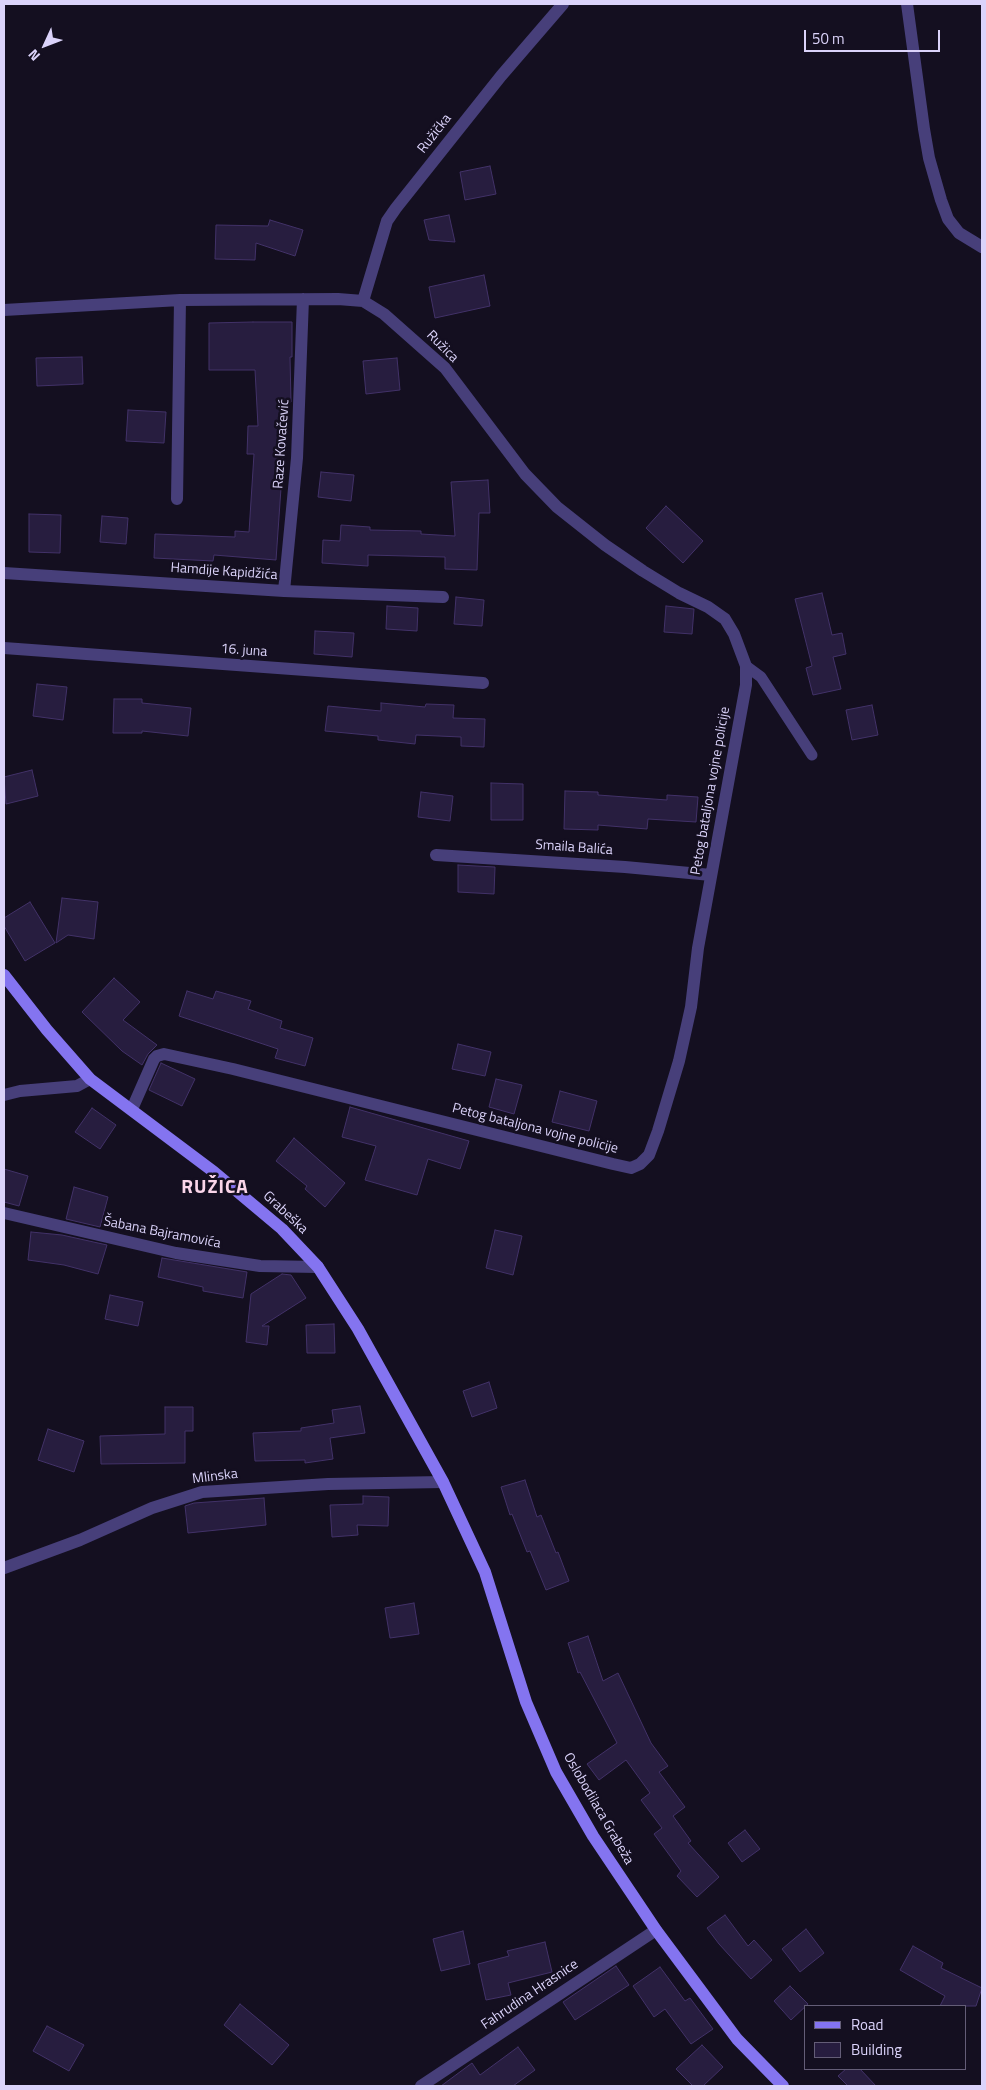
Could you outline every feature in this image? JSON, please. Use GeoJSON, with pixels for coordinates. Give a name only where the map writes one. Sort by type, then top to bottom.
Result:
{"type":"FeatureCollection","features":[{"type":"Feature","properties":{"kind":"street","name":"Ružička"},"geometry":{"type":"LineString","coordinates":[[363,301],[388,221],[396,208],[501,76],[563,4]]}},
{"type":"Feature","properties":{"kind":"street"},"geometry":{"type":"LineString","coordinates":[[907,4],[924,130],[940,200],[948,219],[959,233],[982,247]]}},
{"type":"Feature","properties":{"kind":"street","name":"Raze Kovačević"},"geometry":{"type":"LineString","coordinates":[[284,591],[297,458],[303,299]]}},
{"type":"Feature","properties":{"kind":"street","name":"Ružica"},"geometry":{"type":"LineString","coordinates":[[4,310],[180,300],[338,299],[363,301],[384,314],[445,368],[507,452],[557,507],[605,545],[643,571],[679,593],[708,607],[725,619],[734,634],[746,666]]}},
{"type":"Feature","properties":{"kind":"street"},"geometry":{"type":"LineString","coordinates":[[177,499],[180,300]]}},
{"type":"Feature","properties":{"kind":"street","name":"Hamdije Kapidžića"},"geometry":{"type":"LineString","coordinates":[[4,573],[284,591],[443,597]]}},
{"type":"Feature","properties":{"kind":"street","name":"16. juna"},"geometry":{"type":"LineString","coordinates":[[4,648],[483,683]]}},
{"type":"Feature","properties":{"kind":"street","name":"Petog bataljona vojne policije"},"geometry":{"type":"LineString","coordinates":[[132,1109],[154,1060],[157,1056],[164,1054],[233,1069],[612,1164],[630,1168],[640,1164],[649,1155],[679,1061],[691,1007],[698,948],[746,685],[746,666]]}},
{"type":"Feature","properties":{"kind":"street","name":"Smaila Balića"},"geometry":{"type":"LineString","coordinates":[[436,855],[626,867],[711,875]]}},
{"type":"Feature","properties":{"kind":"street","name":"Grabeška"},"geometry":{"type":"LineString","coordinates":[[4,976],[47,1030],[90,1079],[214,1172],[282,1229],[318,1267],[358,1329],[443,1482]]}},
{"type":"Feature","properties":{"kind":"street"},"geometry":{"type":"LineString","coordinates":[[4,1095],[20,1091],[78,1086],[90,1079]]}},
{"type":"Feature","properties":{"kind":"street","name":"Šabana Bajramovića"},"geometry":{"type":"LineString","coordinates":[[4,1213],[176,1253],[260,1266],[318,1267]]}},
{"type":"Feature","properties":{"kind":"street","name":"Mlinska"},"geometry":{"type":"LineString","coordinates":[[4,1568],[80,1540],[159,1505],[202,1492],[328,1484],[443,1482]]}},
{"type":"Feature","properties":{"kind":"street","name":"Oslobodilaca Grabeža"},"geometry":{"type":"LineString","coordinates":[[443,1482],[485,1572],[526,1702],[556,1772],[593,1836],[656,1930],[737,2039],[783,2086]]}},
{"type":"Feature","properties":{"kind":"street","name":"Fahrudina Hrasnice"},"geometry":{"type":"LineString","coordinates":[[421,2086],[656,1930]]}},
{"type":"Feature","properties":{"kind":"lane"},"geometry":{"type":"LineString","coordinates":[[746,666],[761,677],[812,755]]}},
{"type":"Feature","properties":{"kind":"building"},"geometry":{"type":"Polygon","coordinates":[[[490,166],[496,194],[465,200],[460,172],[490,166]]]}},
{"type":"Feature","properties":{"kind":"building"},"geometry":{"type":"Polygon","coordinates":[[[449,215],[455,242],[429,240],[424,220],[449,215]]]}},
{"type":"Feature","properties":{"kind":"building"},"geometry":{"type":"Polygon","coordinates":[[[270,220],[303,230],[295,256],[256,243],[255,260],[215,259],[216,225],[268,226],[270,220]]]}},
{"type":"Feature","properties":{"kind":"building"},"geometry":{"type":"Polygon","coordinates":[[[484,275],[490,306],[435,318],[429,287],[484,275]]]}},
{"type":"Feature","properties":{"kind":"building"},"geometry":{"type":"Polygon","coordinates":[[[292,322],[292,357],[290,357],[291,402],[287,402],[276,560],[214,555],[213,561],[154,558],[155,534],[235,537],[235,531],[249,532],[254,454],[247,454],[248,426],[258,426],[255,370],[209,370],[209,323],[292,322]]]}},
{"type":"Feature","properties":{"kind":"building"},"geometry":{"type":"Polygon","coordinates":[[[82,357],[83,384],[37,386],[36,358],[82,357]]]}},
{"type":"Feature","properties":{"kind":"building"},"geometry":{"type":"Polygon","coordinates":[[[397,358],[400,390],[366,394],[363,361],[397,358]]]}},
{"type":"Feature","properties":{"kind":"building"},"geometry":{"type":"Polygon","coordinates":[[[128,410],[166,412],[164,443],[126,441],[128,410]]]}},
{"type":"Feature","properties":{"kind":"building"},"geometry":{"type":"Polygon","coordinates":[[[321,472],[354,475],[351,501],[318,497],[321,472]]]}},
{"type":"Feature","properties":{"kind":"building"},"geometry":{"type":"Polygon","coordinates":[[[488,480],[490,513],[479,513],[477,570],[445,569],[445,557],[368,555],[368,566],[322,563],[323,540],[340,541],[341,525],[370,527],[370,530],[421,531],[421,534],[455,536],[451,482],[488,480]]]}},
{"type":"Feature","properties":{"kind":"building"},"geometry":{"type":"Polygon","coordinates":[[[666,506],[703,541],[683,563],[646,528],[666,506]]]}},
{"type":"Feature","properties":{"kind":"building"},"geometry":{"type":"Polygon","coordinates":[[[29,514],[61,515],[60,553],[29,552],[29,514]]]}},
{"type":"Feature","properties":{"kind":"building"},"geometry":{"type":"Polygon","coordinates":[[[102,516],[128,518],[126,544],[100,542],[102,516]]]}},
{"type":"Feature","properties":{"kind":"building"},"geometry":{"type":"Polygon","coordinates":[[[822,593],[832,635],[842,633],[846,654],[833,657],[841,689],[813,695],[806,668],[812,666],[795,599],[822,593]]]}},
{"type":"Feature","properties":{"kind":"building"},"geometry":{"type":"Polygon","coordinates":[[[456,597],[484,600],[482,626],[454,624],[456,597]]]}},
{"type":"Feature","properties":{"kind":"building"},"geometry":{"type":"Polygon","coordinates":[[[387,606],[418,608],[417,631],[386,629],[387,606]]]}},
{"type":"Feature","properties":{"kind":"building"},"geometry":{"type":"Polygon","coordinates":[[[666,606],[694,609],[692,634],[664,632],[666,606]]]}},
{"type":"Feature","properties":{"kind":"building"},"geometry":{"type":"Polygon","coordinates":[[[315,631],[354,633],[352,657],[314,654],[315,631]]]}},
{"type":"Feature","properties":{"kind":"building"},"geometry":{"type":"Polygon","coordinates":[[[37,684],[67,687],[63,720],[33,716],[37,684]]]}},
{"type":"Feature","properties":{"kind":"building"},"geometry":{"type":"Polygon","coordinates":[[[114,699],[142,699],[142,703],[191,708],[188,736],[142,731],[142,733],[113,733],[114,699]]]}},
{"type":"Feature","properties":{"kind":"building"},"geometry":{"type":"Polygon","coordinates":[[[381,703],[425,707],[426,704],[454,705],[453,718],[485,719],[484,747],[461,746],[461,737],[416,735],[415,744],[378,740],[378,736],[325,731],[328,706],[381,711],[381,703]]]}},
{"type":"Feature","properties":{"kind":"building"},"geometry":{"type":"Polygon","coordinates":[[[872,705],[878,735],[852,740],[846,710],[872,705]]]}},
{"type":"Feature","properties":{"kind":"building"},"geometry":{"type":"Polygon","coordinates":[[[32,770],[38,796],[6,804],[4,777],[32,770]]]}},
{"type":"Feature","properties":{"kind":"building"},"geometry":{"type":"Polygon","coordinates":[[[491,783],[523,784],[523,820],[491,820],[491,783]]]}},
{"type":"Feature","properties":{"kind":"building"},"geometry":{"type":"Polygon","coordinates":[[[565,791],[598,792],[598,795],[667,800],[667,795],[698,797],[696,822],[648,819],[647,829],[598,825],[598,830],[564,829],[565,791]]]}},
{"type":"Feature","properties":{"kind":"building"},"geometry":{"type":"Polygon","coordinates":[[[421,792],[453,796],[450,821],[418,817],[421,792]]]}},
{"type":"Feature","properties":{"kind":"building"},"geometry":{"type":"Polygon","coordinates":[[[458,865],[495,867],[494,894],[458,892],[458,865]]]}},
{"type":"Feature","properties":{"kind":"building"},"geometry":{"type":"Polygon","coordinates":[[[62,898],[98,902],[94,939],[68,935],[56,943],[62,898]]]}},
{"type":"Feature","properties":{"kind":"building"},"geometry":{"type":"Polygon","coordinates":[[[30,902],[55,943],[25,961],[4,926],[4,918],[30,902]]]}},
{"type":"Feature","properties":{"kind":"building"},"geometry":{"type":"Polygon","coordinates":[[[114,978],[140,1002],[123,1020],[157,1045],[148,1054],[142,1065],[122,1051],[82,1012],[114,978]]]}},
{"type":"Feature","properties":{"kind":"building"},"geometry":{"type":"Polygon","coordinates":[[[187,991],[213,999],[216,991],[251,1001],[248,1009],[282,1021],[280,1028],[313,1038],[305,1066],[275,1058],[278,1049],[179,1016],[187,991]]]}},
{"type":"Feature","properties":{"kind":"building"},"geometry":{"type":"Polygon","coordinates":[[[458,1044],[491,1052],[485,1076],[452,1069],[458,1044]]]}},
{"type":"Feature","properties":{"kind":"building"},"geometry":{"type":"Polygon","coordinates":[[[161,1063],[195,1079],[182,1106],[149,1090],[161,1063]]]}},
{"type":"Feature","properties":{"kind":"building"},"geometry":{"type":"Polygon","coordinates":[[[496,1079],[522,1085],[514,1114],[489,1107],[496,1079]]]}},
{"type":"Feature","properties":{"kind":"building"},"geometry":{"type":"Polygon","coordinates":[[[560,1091],[597,1101],[589,1131],[552,1122],[560,1091]]]}},
{"type":"Feature","properties":{"kind":"building"},"geometry":{"type":"Polygon","coordinates":[[[350,1107],[469,1141],[460,1169],[428,1159],[417,1195],[365,1180],[376,1146],[342,1137],[350,1107]]]}},
{"type":"Feature","properties":{"kind":"building"},"geometry":{"type":"Polygon","coordinates":[[[92,1108],[116,1125],[100,1149],[75,1132],[92,1108]]]}},
{"type":"Feature","properties":{"kind":"building"},"geometry":{"type":"Polygon","coordinates":[[[294,1138],[345,1183],[325,1207],[305,1189],[307,1186],[276,1161],[294,1138]]]}},
{"type":"Feature","properties":{"kind":"building"},"geometry":{"type":"Polygon","coordinates":[[[4,1169],[28,1176],[19,1206],[4,1202],[4,1169]]]}},
{"type":"Feature","properties":{"kind":"building"},"geometry":{"type":"Polygon","coordinates":[[[74,1187],[108,1197],[100,1227],[66,1219],[74,1187]]]}},
{"type":"Feature","properties":{"kind":"building"},"geometry":{"type":"Polygon","coordinates":[[[495,1230],[522,1236],[513,1275],[486,1268],[495,1230]]]}},
{"type":"Feature","properties":{"kind":"building"},"geometry":{"type":"Polygon","coordinates":[[[31,1232],[62,1235],[107,1245],[98,1274],[64,1265],[28,1260],[31,1232]]]}},
{"type":"Feature","properties":{"kind":"building"},"geometry":{"type":"Polygon","coordinates":[[[162,1258],[247,1272],[243,1298],[203,1291],[203,1287],[158,1277],[162,1258]]]}},
{"type":"Feature","properties":{"kind":"building"},"geometry":{"type":"Polygon","coordinates":[[[282,1274],[291,1275],[306,1298],[262,1326],[269,1326],[267,1345],[246,1342],[251,1294],[282,1274]]]}},
{"type":"Feature","properties":{"kind":"building"},"geometry":{"type":"Polygon","coordinates":[[[110,1295],[143,1302],[138,1326],[105,1319],[110,1295]]]}},
{"type":"Feature","properties":{"kind":"building"},"geometry":{"type":"Polygon","coordinates":[[[334,1324],[335,1353],[307,1353],[306,1325],[334,1324]]]}},
{"type":"Feature","properties":{"kind":"building"},"geometry":{"type":"Polygon","coordinates":[[[489,1382],[497,1408],[472,1417],[463,1391],[489,1382]]]}},
{"type":"Feature","properties":{"kind":"building"},"geometry":{"type":"Polygon","coordinates":[[[360,1406],[365,1433],[330,1438],[333,1459],[305,1463],[305,1460],[255,1461],[253,1433],[301,1431],[301,1428],[334,1423],[332,1410],[360,1406]]]}},
{"type":"Feature","properties":{"kind":"building"},"geometry":{"type":"Polygon","coordinates":[[[165,1407],[193,1407],[193,1431],[185,1431],[185,1463],[101,1464],[100,1436],[165,1434],[165,1407]]]}},
{"type":"Feature","properties":{"kind":"building"},"geometry":{"type":"Polygon","coordinates":[[[48,1429],[84,1441],[74,1472],[38,1460],[48,1429]]]}},
{"type":"Feature","properties":{"kind":"building"},"geometry":{"type":"Polygon","coordinates":[[[525,1480],[537,1517],[541,1515],[569,1581],[546,1590],[530,1551],[527,1552],[512,1514],[510,1515],[501,1487],[525,1480]]]}},
{"type":"Feature","properties":{"kind":"building"},"geometry":{"type":"Polygon","coordinates":[[[363,1496],[389,1497],[388,1526],[357,1525],[358,1535],[332,1537],[330,1505],[363,1504],[363,1496]]]}},
{"type":"Feature","properties":{"kind":"building"},"geometry":{"type":"Polygon","coordinates":[[[264,1498],[266,1525],[188,1533],[185,1506],[194,1503],[264,1498]]]}},
{"type":"Feature","properties":{"kind":"building"},"geometry":{"type":"Polygon","coordinates":[[[414,1603],[419,1634],[390,1638],[385,1608],[414,1603]]]}},
{"type":"Feature","properties":{"kind":"building"},"geometry":{"type":"Polygon","coordinates":[[[588,1636],[603,1681],[618,1673],[651,1743],[668,1766],[659,1772],[685,1807],[673,1816],[691,1841],[688,1843],[719,1877],[697,1897],[677,1876],[681,1871],[654,1834],[662,1828],[641,1800],[650,1793],[626,1760],[599,1780],[587,1764],[617,1743],[580,1672],[578,1673],[568,1643],[588,1636]]]}},
{"type":"Feature","properties":{"kind":"building"},"geometry":{"type":"Polygon","coordinates":[[[745,1830],[760,1849],[742,1862],[728,1843],[745,1830]]]}},
{"type":"Feature","properties":{"kind":"building"},"geometry":{"type":"Polygon","coordinates":[[[725,1915],[748,1946],[754,1940],[772,1960],[751,1979],[707,1928],[725,1915]]]}},
{"type":"Feature","properties":{"kind":"building"},"geometry":{"type":"Polygon","coordinates":[[[806,1929],[824,1953],[800,1972],[782,1949],[806,1929]]]}},
{"type":"Feature","properties":{"kind":"building"},"geometry":{"type":"Polygon","coordinates":[[[463,1931],[470,1964],[441,1971],[433,1939],[463,1931]]]}},
{"type":"Feature","properties":{"kind":"building"},"geometry":{"type":"Polygon","coordinates":[[[545,1942],[552,1972],[508,1983],[511,1995],[486,2000],[478,1964],[509,1956],[507,1951],[545,1942]]]}},
{"type":"Feature","properties":{"kind":"building"},"geometry":{"type":"Polygon","coordinates":[[[913,1946],[943,1963],[941,1968],[982,1988],[976,2006],[940,2005],[945,1996],[900,1970],[913,1946]]]}},
{"type":"Feature","properties":{"kind":"building"},"geometry":{"type":"Polygon","coordinates":[[[616,1966],[629,1985],[575,2020],[563,2002],[616,1966]]]}},
{"type":"Feature","properties":{"kind":"building"},"geometry":{"type":"Polygon","coordinates":[[[660,1967],[685,2001],[690,1998],[713,2029],[691,2044],[665,2009],[654,2017],[633,1986],[660,1967]]]}},
{"type":"Feature","properties":{"kind":"building"},"geometry":{"type":"Polygon","coordinates":[[[790,1986],[808,2004],[804,2005],[804,2008],[791,2020],[774,2001],[790,1986]]]}},
{"type":"Feature","properties":{"kind":"building"},"geometry":{"type":"Polygon","coordinates":[[[240,2004],[289,2045],[272,2065],[224,2025],[240,2004]]]}},
{"type":"Feature","properties":{"kind":"building"},"geometry":{"type":"Polygon","coordinates":[[[47,2026],[84,2045],[69,2071],[33,2051],[47,2026]]]}},
{"type":"Feature","properties":{"kind":"building"},"geometry":{"type":"Polygon","coordinates":[[[702,2045],[723,2067],[703,2086],[693,2086],[676,2069],[702,2045]]]}},
{"type":"Feature","properties":{"kind":"building"},"geometry":{"type":"Polygon","coordinates":[[[518,2047],[535,2070],[513,2086],[441,2086],[472,2063],[480,2075],[518,2047]]]}},
{"type":"Feature","properties":{"kind":"building"},"geometry":{"type":"Polygon","coordinates":[[[845,2070],[861,2070],[876,2086],[848,2086],[838,2076],[845,2070]]]}},
{"type":"Feature","properties":{"kind":"district","name":"RUŽICA"},"geometry":{"type":"Point","coordinates":[215,1188]}}]}
